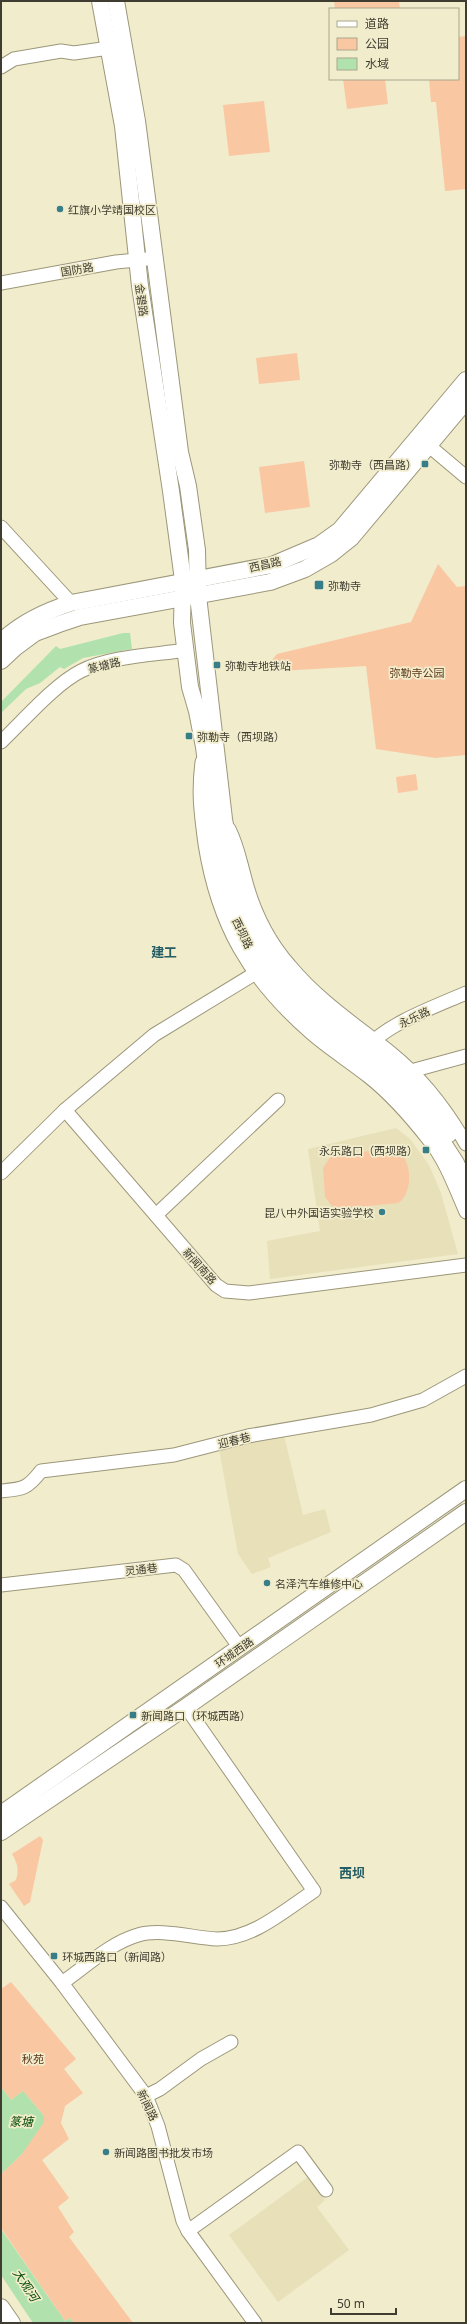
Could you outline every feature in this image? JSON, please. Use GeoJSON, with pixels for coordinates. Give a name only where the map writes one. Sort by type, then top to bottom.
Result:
{"type":"FeatureCollection","features":[{"type":"Feature","properties":{"kind":"main road","name":"金碧路"},"geometry":{"type":"LineString","coordinates":[[100,1],[123,126],[136,260],[164,454],[190,579],[198,596]]}},
{"type":"Feature","properties":{"kind":"main road","name":"金碧路"},"geometry":{"type":"LineString","coordinates":[[116,1],[137,121],[180,452],[188,486],[196,550],[190,579],[182,599]]}},
{"type":"Feature","properties":{"kind":"main road","name":"西昌路"},"geometry":{"type":"LineString","coordinates":[[1,642],[26,623],[48,611],[70,603],[272,564],[319,545],[340,530],[466,380]]}},
{"type":"Feature","properties":{"kind":"main road","name":"西昌路"},"geometry":{"type":"LineString","coordinates":[[1,661],[35,634],[80,617],[270,582],[305,569],[331,554],[351,538],[466,401]]}},
{"type":"Feature","properties":{"kind":"main road","name":"西坝路"},"geometry":{"type":"LineString","coordinates":[[198,596],[224,819],[234,877],[249,919],[259,940],[282,972],[306,998],[370,1044],[423,1098],[444,1125],[466,1163]]}},
{"type":"Feature","properties":{"kind":"main road","name":"西坝路"},"geometry":{"type":"LineString","coordinates":[[182,599],[190,687],[198,711],[204,747],[222,880],[237,924],[248,946],[260,964],[285,994],[318,1025],[395,1085],[438,1135],[456,1163],[466,1186]]}},
{"type":"Feature","properties":{"kind":"main road","name":"环城西路"},"geometry":{"type":"LineString","coordinates":[[1,1814],[466,1489]]}},
{"type":"Feature","properties":{"kind":"main road","name":"环城西路"},"geometry":{"type":"LineString","coordinates":[[1,1832],[186,1707],[466,1512]]}},
{"type":"Feature","properties":{"kind":"main road"},"geometry":{"type":"LineString","coordinates":[[1,2307],[12,2323]]}},
{"type":"Feature","properties":{"kind":"street"},"geometry":{"type":"LineString","coordinates":[[1,67],[14,59],[61,51],[74,53],[109,48]]}},
{"type":"Feature","properties":{"kind":"street","name":"国防路"},"geometry":{"type":"LineString","coordinates":[[1,282],[154,258]]}},
{"type":"Feature","properties":{"kind":"street"},"geometry":{"type":"LineString","coordinates":[[428,445],[466,477]]}},
{"type":"Feature","properties":{"kind":"street"},"geometry":{"type":"LineString","coordinates":[[1,527],[70,603]]}},
{"type":"Feature","properties":{"kind":"street","name":"篆塘路"},"geometry":{"type":"LineString","coordinates":[[1,742],[57,688],[81,671],[110,662],[186,650]]}},
{"type":"Feature","properties":{"kind":"street"},"geometry":{"type":"LineString","coordinates":[[204,747],[198,792],[212,882],[228,928],[254,974],[278,1002],[311,1033],[369,1076],[406,1112],[430,1141],[447,1168],[466,1212]]}},
{"type":"Feature","properties":{"kind":"street"},"geometry":{"type":"LineString","coordinates":[[1,1173],[65,1110],[154,1035],[254,974]]}},
{"type":"Feature","properties":{"kind":"street","name":"永乐路"},"geometry":{"type":"LineString","coordinates":[[370,1044],[391,1028],[466,993]]}},
{"type":"Feature","properties":{"kind":"street"},"geometry":{"type":"LineString","coordinates":[[370,1044],[411,1071],[430,1091],[452,1120],[466,1144]]}},
{"type":"Feature","properties":{"kind":"street"},"geometry":{"type":"LineString","coordinates":[[411,1071],[466,1056]]}},
{"type":"Feature","properties":{"kind":"street"},"geometry":{"type":"LineString","coordinates":[[156,1215],[278,1100]]}},
{"type":"Feature","properties":{"kind":"street","name":"新闻南路"},"geometry":{"type":"LineString","coordinates":[[65,1110],[216,1285],[235,1293],[249,1293],[466,1265]]}},
{"type":"Feature","properties":{"kind":"street","name":"迎春巷"},"geometry":{"type":"LineString","coordinates":[[1,1491],[21,1489],[30,1485],[41,1471],[174,1455],[248,1436],[371,1415],[423,1400],[456,1380],[466,1376]]}},
{"type":"Feature","properties":{"kind":"street","name":"灵通巷"},"geometry":{"type":"LineString","coordinates":[[1,1585],[176,1565],[184,1570],[240,1648]]}},
{"type":"Feature","properties":{"kind":"street"},"geometry":{"type":"LineString","coordinates":[[62,1983],[123,1941],[140,1934],[156,1933],[218,1939],[235,1936],[253,1930],[314,1892],[186,1707]]}},
{"type":"Feature","properties":{"kind":"street","name":"新闻路"},"geometry":{"type":"LineString","coordinates":[[1,1908],[62,1983],[146,2096],[158,2126],[182,2221],[188,2232],[255,2323]]}},
{"type":"Feature","properties":{"kind":"street"},"geometry":{"type":"LineString","coordinates":[[146,2096],[160,2089],[201,2059],[231,2042]]}},
{"type":"Feature","properties":{"kind":"street"},"geometry":{"type":"LineString","coordinates":[[188,2232],[298,2152],[326,2190]]}},
{"type":"Feature","properties":{"kind":"shaded area","name":"昆八中外国语实验学校"},"geometry":{"type":"Polygon","coordinates":[[[396,1128],[410,1139],[429,1165],[441,1193],[458,1254],[270,1279],[267,1241],[320,1231],[308,1149],[396,1128]]]}},
{"type":"Feature","properties":{"kind":"shaded area"},"geometry":{"type":"Polygon","coordinates":[[[284,1435],[303,1515],[325,1509],[331,1532],[268,1558],[271,1567],[252,1574],[238,1554],[219,1449],[284,1435]]]}},
{"type":"Feature","properties":{"kind":"shaded area"},"geometry":{"type":"Polygon","coordinates":[[[308,2177],[325,2200],[317,2207],[349,2250],[278,2302],[229,2235],[308,2177]]]}},
{"type":"Feature","properties":{"kind":"green space"},"geometry":{"type":"Polygon","coordinates":[[[334,1],[399,1],[400,8],[335,8],[334,1]]]}},
{"type":"Feature","properties":{"kind":"green space"},"geometry":{"type":"Polygon","coordinates":[[[466,36],[466,189],[445,191],[436,102],[431,102],[429,80],[459,80],[459,37],[466,36]]]}},
{"type":"Feature","properties":{"kind":"green space"},"geometry":{"type":"Polygon","coordinates":[[[343,80],[385,80],[388,104],[347,109],[343,80]]]}},
{"type":"Feature","properties":{"kind":"green space"},"geometry":{"type":"Polygon","coordinates":[[[264,101],[270,152],[229,156],[223,105],[264,101]]]}},
{"type":"Feature","properties":{"kind":"green space"},"geometry":{"type":"Polygon","coordinates":[[[297,353],[300,380],[259,384],[256,358],[297,353]]]}},
{"type":"Feature","properties":{"kind":"green space"},"geometry":{"type":"Polygon","coordinates":[[[304,461],[310,507],[265,513],[259,467],[304,461]]]}},
{"type":"Feature","properties":{"kind":"green space","name":"弥勒寺公园"},"geometry":{"type":"Polygon","coordinates":[[[438,564],[457,587],[466,586],[466,755],[435,758],[376,749],[366,666],[262,672],[277,654],[411,622],[438,564]]]}},
{"type":"Feature","properties":{"kind":"green space"},"geometry":{"type":"Polygon","coordinates":[[[416,774],[418,790],[398,793],[396,777],[416,774]]]}},
{"type":"Feature","properties":{"kind":"green space"},"geometry":{"type":"Polygon","coordinates":[[[393,1148],[404,1158],[409,1174],[407,1191],[398,1203],[339,1209],[332,1206],[325,1197],[323,1168],[331,1156],[393,1148]]]}},
{"type":"Feature","properties":{"kind":"green space"},"geometry":{"type":"Polygon","coordinates":[[[40,1836],[43,1840],[30,1902],[24,1906],[9,1884],[16,1880],[17,1873],[17,1864],[12,1854],[40,1836]]]}},
{"type":"Feature","properties":{"kind":"green space","name":"秋苑"},"geometry":{"type":"Polygon","coordinates":[[[11,1982],[76,2059],[64,2069],[83,2093],[65,2106],[61,2123],[69,2139],[42,2160],[69,2198],[58,2207],[74,2232],[69,2237],[133,2323],[74,2323],[70,2318],[65,2321],[1,2228],[1,2174],[22,2154],[44,2116],[23,2091],[11,2100],[1,2087],[1,1989],[11,1982]]]}},
{"type":"Feature","properties":{"kind":"water"},"geometry":{"type":"Polygon","coordinates":[[[123,633],[130,633],[132,649],[83,658],[64,669],[60,667],[40,683],[26,689],[1,713],[1,702],[56,646],[60,649],[123,633]]]}},
{"type":"Feature","properties":{"kind":"water","name":"篆塘"},"geometry":{"type":"Polygon","coordinates":[[[1,2087],[11,2100],[23,2091],[44,2116],[44,2122],[22,2154],[1,2174],[1,2087]]]}},
{"type":"Feature","properties":{"kind":"water","name":"大观河"},"geometry":{"type":"Polygon","coordinates":[[[1,2229],[65,2321],[70,2318],[74,2323],[33,2323],[1,2275],[1,2229]]]}},
{"type":"Feature","properties":{"kind":"place","name":"红旗小学靖国校区"},"geometry":{"type":"Point","coordinates":[60,209]}},
{"type":"Feature","properties":{"kind":"place","name":"弥勒寺（西昌路）"},"geometry":{"type":"Point","coordinates":[425,464]}},
{"type":"Feature","properties":{"kind":"place","name":"弥勒寺"},"geometry":{"type":"Point","coordinates":[319,585]}},
{"type":"Feature","properties":{"kind":"place","name":"弥勒寺地铁站"},"geometry":{"type":"Point","coordinates":[217,665]}},
{"type":"Feature","properties":{"kind":"place","name":"弥勒寺（西坝路）"},"geometry":{"type":"Point","coordinates":[189,736]}},
{"type":"Feature","properties":{"kind":"place","name":"永乐路口（西坝路）"},"geometry":{"type":"Point","coordinates":[426,1150]}},
{"type":"Feature","properties":{"kind":"place","name":"昆八中外国语实验学校"},"geometry":{"type":"Point","coordinates":[382,1212]}},
{"type":"Feature","properties":{"kind":"place","name":"名泽汽车维修中心"},"geometry":{"type":"Point","coordinates":[267,1583]}},
{"type":"Feature","properties":{"kind":"place","name":"新闻路口（环城西路）"},"geometry":{"type":"Point","coordinates":[133,1715]}},
{"type":"Feature","properties":{"kind":"place","name":"环城西路口（新闻路）"},"geometry":{"type":"Point","coordinates":[54,1956]}},
{"type":"Feature","properties":{"kind":"place","name":"新闻路图书批发市场"},"geometry":{"type":"Point","coordinates":[106,2152]}},
{"type":"Feature","properties":{"kind":"district","name":"建工"},"geometry":{"type":"Point","coordinates":[164,952]}},
{"type":"Feature","properties":{"kind":"district","name":"西坝"},"geometry":{"type":"Point","coordinates":[352,1873]}}]}
